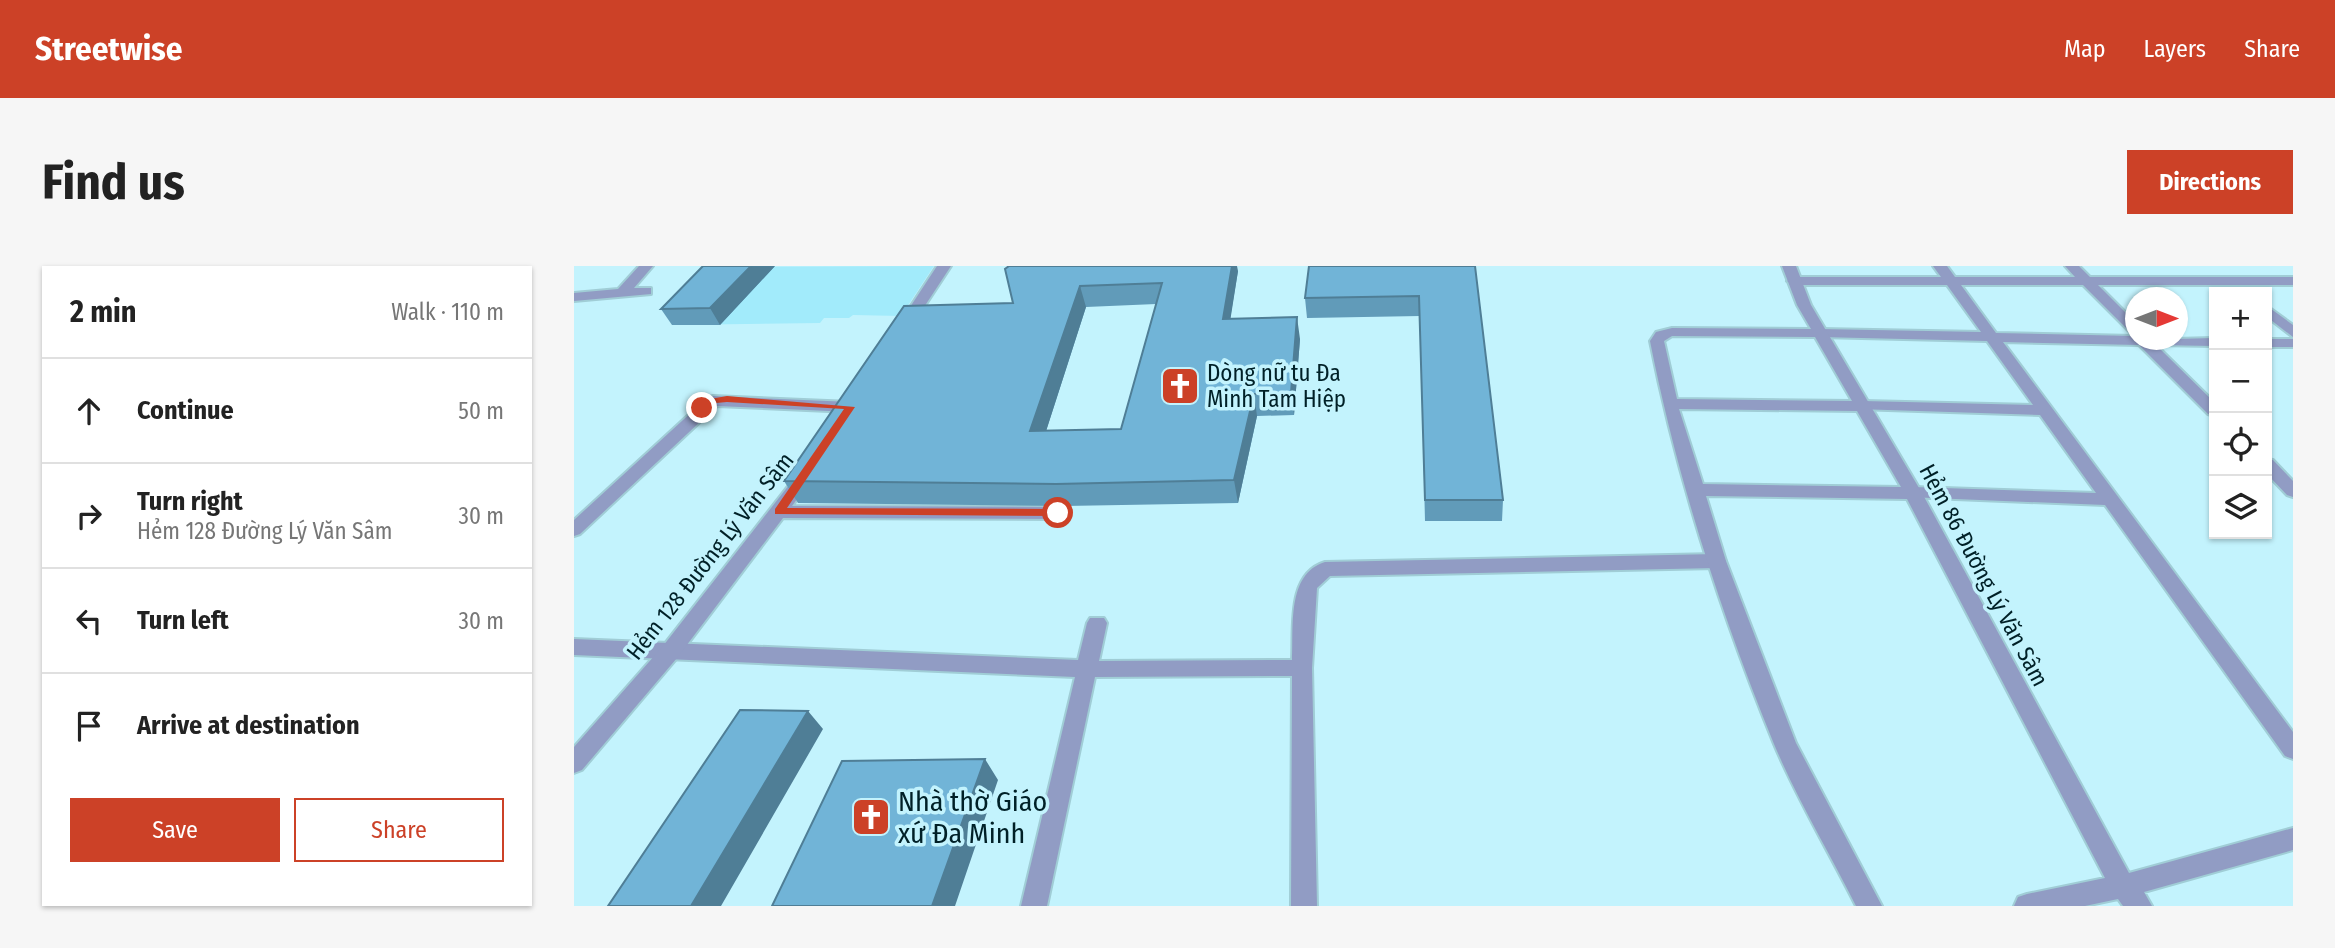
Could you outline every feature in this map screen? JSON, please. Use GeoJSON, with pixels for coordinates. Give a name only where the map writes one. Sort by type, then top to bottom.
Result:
{"type":"FeatureCollection","features":[{"type":"Feature","properties":{"kind":"street"},"geometry":{"type":"LineString","coordinates":[[622,293],[646,266]]}},
{"type":"Feature","properties":{"kind":"street"},"geometry":{"type":"LineString","coordinates":[[894,342],[944,266]]}},
{"type":"Feature","properties":{"kind":"street"},"geometry":{"type":"LineString","coordinates":[[1940,266],[2293,749]]}},
{"type":"Feature","properties":{"kind":"street"},"geometry":{"type":"LineString","coordinates":[[2072,266],[2125,321]]}},
{"type":"Feature","properties":{"kind":"street"},"geometry":{"type":"LineString","coordinates":[[2215,266],[2240,287]]}},
{"type":"Feature","properties":{"kind":"street"},"geometry":{"type":"LineString","coordinates":[[1791,273],[1952,282],[2088,284],[2293,281]]}},
{"type":"Feature","properties":{"kind":"street","name":"Hẻm 86 Đường Lý Văn Sâm"},"geometry":{"type":"LineString","coordinates":[[1791,273],[1820,333],[1913,493],[2123,886],[2139,906]]}},
{"type":"Feature","properties":{"kind":"street"},"geometry":{"type":"LineString","coordinates":[[574,297],[646,291]]}},
{"type":"Feature","properties":{"kind":"street"},"geometry":{"type":"LineString","coordinates":[[2272,314],[2293,332]]}},
{"type":"Feature","properties":{"kind":"street"},"geometry":{"type":"LineString","coordinates":[[1869,906],[1786,745],[1717,561],[1670,404],[1657,341],[1661,335],[1672,332],[2125,337]]}},
{"type":"Feature","properties":{"kind":"street"},"geometry":{"type":"LineString","coordinates":[[2188,340],[2209,342]]}},
{"type":"Feature","properties":{"kind":"street"},"geometry":{"type":"LineString","coordinates":[[2272,343],[2293,343]]}},
{"type":"Feature","properties":{"kind":"street"},"geometry":{"type":"LineString","coordinates":[[2154,350],[2209,406]]}},
{"type":"Feature","properties":{"kind":"street"},"geometry":{"type":"LineString","coordinates":[[574,530],[713,401],[854,402]]}},
{"type":"Feature","properties":{"kind":"street"},"geometry":{"type":"LineString","coordinates":[[837,428],[854,402]]}},
{"type":"Feature","properties":{"kind":"street"},"geometry":{"type":"LineString","coordinates":[[1670,404],[2045,410]]}},
{"type":"Feature","properties":{"kind":"street","name":"Hẻm 128 Đường Lý Văn Sâm"},"geometry":{"type":"LineString","coordinates":[[574,763],[670,652],[779,512],[817,458]]}},
{"type":"Feature","properties":{"kind":"street"},"geometry":{"type":"LineString","coordinates":[[2272,469],[2293,491]]}},
{"type":"Feature","properties":{"kind":"street"},"geometry":{"type":"LineString","coordinates":[[1696,490],[2110,499]]}},
{"type":"Feature","properties":{"kind":"street"},"geometry":{"type":"LineString","coordinates":[[779,512],[1058,513]]}},
{"type":"Feature","properties":{"kind":"street"},"geometry":{"type":"LineString","coordinates":[[1304,906],[1302,668],[1307,586],[1325,569],[1717,561]]}},
{"type":"Feature","properties":{"kind":"street"},"geometry":{"type":"LineString","coordinates":[[1034,906],[1097,623]]}},
{"type":"Feature","properties":{"kind":"street"},"geometry":{"type":"LineString","coordinates":[[574,647],[1088,669],[1302,668]]}},
{"type":"Feature","properties":{"kind":"street"},"geometry":{"type":"LineString","coordinates":[[2027,906],[2123,886],[2293,839]]}},
{"type":"Feature","properties":{"kind":"shaded area"},"geometry":{"type":"Polygon","coordinates":[[[934,266],[901,316],[853,315],[849,318],[824,318],[820,323],[672,325],[728,267],[934,266]]]}},
{"type":"Feature","properties":{"kind":"building"},"geometry":{"type":"Polygon","coordinates":[[[703,266],[751,266],[710,308],[661,309],[703,266]]]}},
{"type":"Feature","properties":{"kind":"building"},"geometry":{"type":"Polygon","coordinates":[[[1009,266],[1232,266],[1223,319],[1297,317],[1291,393],[1254,394],[1234,480],[1056,484],[784,481],[904,306],[1013,303],[1005,269],[1009,266]],[[1162,283],[1080,286],[1030,431],[1121,429],[1162,283]]]}},
{"type":"Feature","properties":{"kind":"building"},"geometry":{"type":"Polygon","coordinates":[[[1309,266],[1475,266],[1503,500],[1425,500],[1419,296],[1305,298],[1309,266]]]}},
{"type":"Feature","properties":{"kind":"building"},"geometry":{"type":"Polygon","coordinates":[[[740,710],[808,711],[691,906],[608,906],[740,710]]]}},
{"type":"Feature","properties":{"kind":"building"},"geometry":{"type":"Polygon","coordinates":[[[985,759],[932,906],[772,906],[842,761],[985,759]]]}},
{"type":"Feature","properties":{"kind":"place","name":"Dòng nữ tu Đa Minh Tam Hiệp"},"geometry":{"type":"Point","coordinates":[1180,386]}},
{"type":"Feature","properties":{"kind":"place","name":"Nhà thờ Giáo xứ Đa Minh"},"geometry":{"type":"Point","coordinates":[871,817]}},
{"type":"Feature","properties":{"kind":"route"},"geometry":{"type":"LineString","coordinates":[[702,408],[713,401],[727,399],[850,407],[779,512],[1058,513]]}}]}
